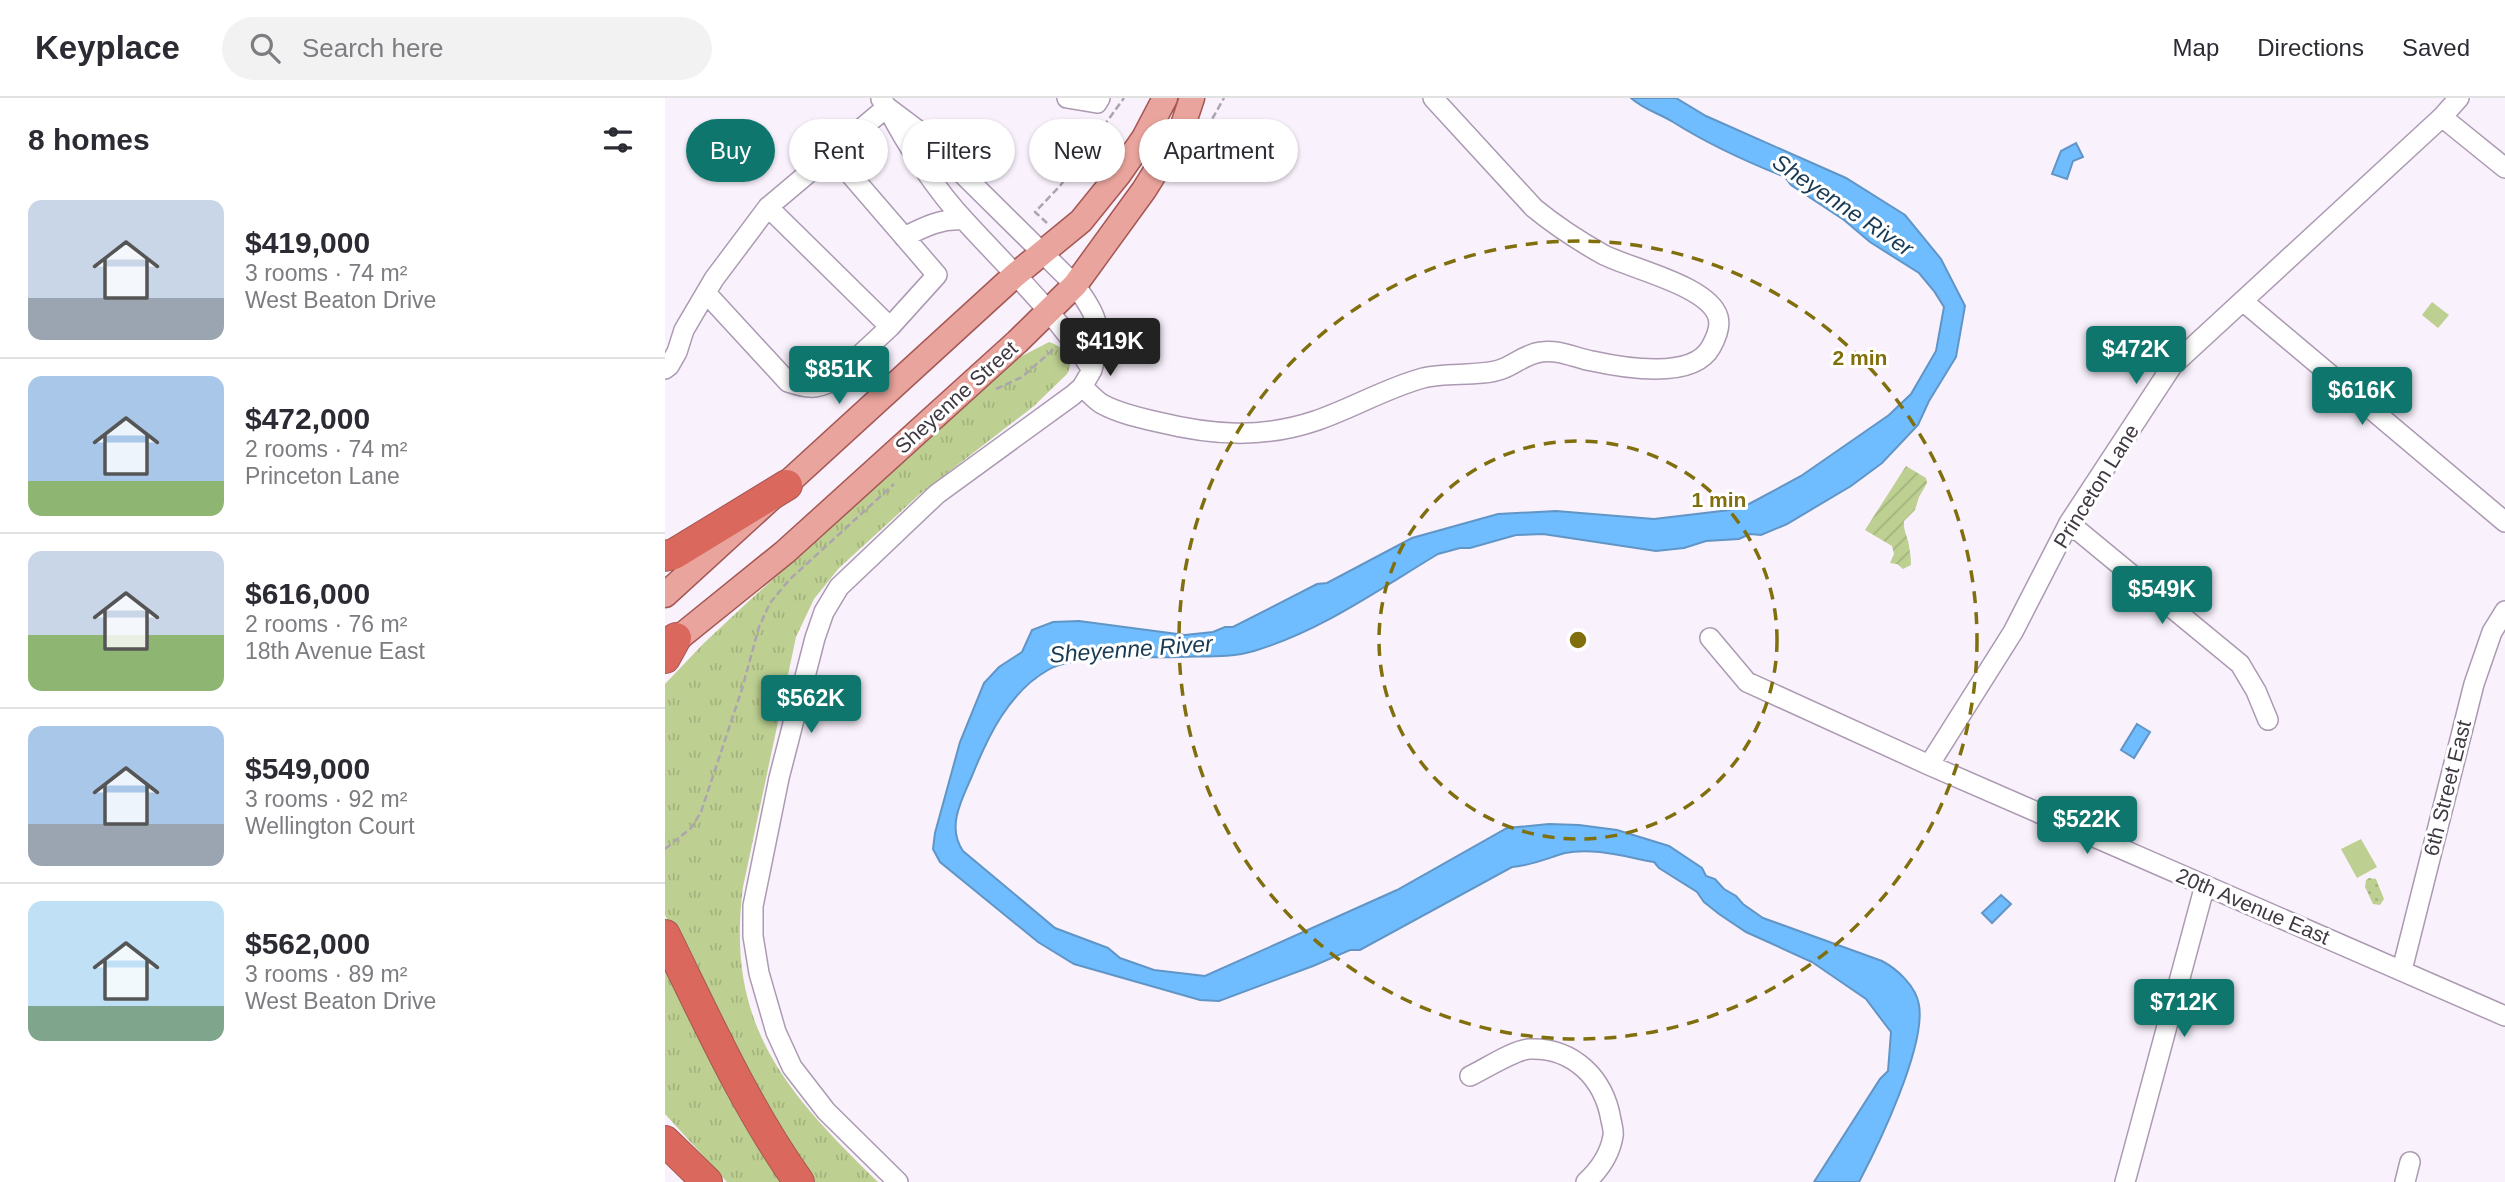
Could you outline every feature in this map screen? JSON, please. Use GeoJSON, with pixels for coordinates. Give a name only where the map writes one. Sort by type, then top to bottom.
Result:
{"type":"FeatureCollection","features":[{"type":"Feature","properties":{"kind":"highway"},"geometry":{"type":"LineString","coordinates":[[665,556],[674,554],[787,485]]}},
{"type":"Feature","properties":{"kind":"highway"},"geometry":{"type":"LineString","coordinates":[[665,934],[765,1129],[799,1182]]}},
{"type":"Feature","properties":{"kind":"highway"},"geometry":{"type":"LineString","coordinates":[[665,1141],[706,1182]]}},
{"type":"Feature","properties":{"kind":"main road"},"geometry":{"type":"LineString","coordinates":[[665,595],[1014,276],[1081,221],[1144,138],[1165,98]]}},
{"type":"Feature","properties":{"kind":"main road","name":"Sheyenne Street"},"geometry":{"type":"LineString","coordinates":[[668,648],[785,552],[1017,342],[1075,285],[1144,190],[1181,131],[1192,98]]}},
{"type":"Feature","properties":{"kind":"street"},"geometry":{"type":"LineString","coordinates":[[1067,98],[1091,103],[1097,103],[1100,98]]}},
{"type":"Feature","properties":{"kind":"street"},"geometry":{"type":"LineString","coordinates":[[884,102],[905,141],[964,220],[1070,335],[1087,378],[1103,404],[1139,417],[1197,431],[1240,435],[1269,432],[1314,421],[1424,378],[1501,369],[1524,356],[1541,352],[1558,352],[1621,367],[1675,369],[1696,363],[1710,350],[1718,334],[1718,318],[1710,302],[1693,291],[1608,257],[1552,223],[1534,208],[1433,98]]}},
{"type":"Feature","properties":{"kind":"street","name":"Princeton Lane"},"geometry":{"type":"LineString","coordinates":[[1929,765],[2013,632],[2069,523],[2172,366],[2244,302],[2459,98]]}},
{"type":"Feature","properties":{"kind":"street"},"geometry":{"type":"LineString","coordinates":[[884,102],[919,131],[1075,285],[1094,312],[1099,338],[1087,378],[937,494],[839,587],[824,612],[815,638],[779,778],[753,906],[753,936],[759,973],[776,1032],[792,1066],[826,1111],[898,1182]]}},
{"type":"Feature","properties":{"kind":"street"},"geometry":{"type":"LineString","coordinates":[[866,119],[884,102]]}},
{"type":"Feature","properties":{"kind":"street"},"geometry":{"type":"LineString","coordinates":[[2442,117],[2505,168]]}},
{"type":"Feature","properties":{"kind":"street"},"geometry":{"type":"LineString","coordinates":[[665,369],[677,352],[684,330],[706,293],[768,207],[797,182]]}},
{"type":"Feature","properties":{"kind":"street"},"geometry":{"type":"LineString","coordinates":[[706,293],[789,382],[807,389],[821,387],[832,381],[890,327],[937,275],[857,182]]}},
{"type":"Feature","properties":{"kind":"street"},"geometry":{"type":"LineString","coordinates":[[768,207],[890,327]]}},
{"type":"Feature","properties":{"kind":"street"},"geometry":{"type":"LineString","coordinates":[[904,237],[938,222],[964,220]]}},
{"type":"Feature","properties":{"kind":"street"},"geometry":{"type":"LineString","coordinates":[[2244,302],[2505,522]]}},
{"type":"Feature","properties":{"kind":"street"},"geometry":{"type":"LineString","coordinates":[[2069,523],[2240,664],[2256,691],[2268,720]]}},
{"type":"Feature","properties":{"kind":"street","name":"6th Street East"},"geometry":{"type":"LineString","coordinates":[[2402,970],[2474,684],[2492,632],[2505,611]]}},
{"type":"Feature","properties":{"kind":"street","name":"20th Avenue East"},"geometry":{"type":"LineString","coordinates":[[1710,638],[1747,682],[1929,765],[2505,1016]]}},
{"type":"Feature","properties":{"kind":"street"},"geometry":{"type":"LineString","coordinates":[[2125,1182],[2205,885]]}},
{"type":"Feature","properties":{"kind":"street"},"geometry":{"type":"LineString","coordinates":[[1470,1076],[1525,1049],[1544,1050],[1576,1062],[1595,1078],[1609,1106],[1613,1135],[1604,1160],[1586,1182]]}},
{"type":"Feature","properties":{"kind":"street"},"geometry":{"type":"LineString","coordinates":[[2405,1182],[2410,1162]]}},
{"type":"Feature","properties":{"kind":"path"},"geometry":{"type":"LineString","coordinates":[[1035,212],[1060,186],[1124,98]]}},
{"type":"Feature","properties":{"kind":"green space"},"geometry":{"type":"Polygon","coordinates":[[[2432,302],[2449,315],[2438,328],[2422,315],[2432,302]]]}},
{"type":"Feature","properties":{"kind":"green space"},"geometry":{"type":"Polygon","coordinates":[[[1049,342],[1067,354],[1070,363],[1067,374],[1034,406],[920,494],[839,568],[814,599],[796,637],[743,887],[740,936],[743,979],[753,1017],[769,1052],[790,1085],[815,1117],[878,1182],[811,1182],[665,915],[665,684],[750,600],[1018,358],[1049,342]]]}},
{"type":"Feature","properties":{"kind":"green space"},"geometry":{"type":"Polygon","coordinates":[[[1906,466],[1926,478],[1927,483],[1915,510],[1904,521],[1911,565],[1903,569],[1890,563],[1894,554],[1892,546],[1865,530],[1906,466]]]}},
{"type":"Feature","properties":{"kind":"green space"},"geometry":{"type":"Polygon","coordinates":[[[2361,839],[2377,867],[2357,878],[2341,849],[2361,839]]]}},
{"type":"Feature","properties":{"kind":"green space"},"geometry":{"type":"Polygon","coordinates":[[[2369,878],[2376,879],[2384,899],[2380,905],[2373,904],[2365,887],[2369,878]]]}},
{"type":"Feature","properties":{"kind":"green space"},"geometry":{"type":"Polygon","coordinates":[[[665,958],[788,1182],[727,1182],[665,1114],[665,958]]]}},
{"type":"Feature","properties":{"kind":"water","name":"Sheyenne River"},"geometry":{"type":"Polygon","coordinates":[[[1631,98],[1676,98],[1706,116],[1846,178],[1905,215],[1941,259],[1965,306],[1956,357],[1929,401],[1918,425],[1882,463],[1851,486],[1787,524],[1761,535],[1750,534],[1739,539],[1706,541],[1684,548],[1656,551],[1543,534],[1516,535],[1438,554],[1326,621],[1279,643],[1254,651],[1217,656],[1093,659],[1075,661],[1048,670],[1034,679],[1011,703],[985,746],[957,813],[958,842],[963,851],[1055,928],[1108,948],[1120,958],[1154,970],[1205,976],[1397,890],[1507,828],[1549,824],[1579,825],[1617,830],[1669,846],[1702,868],[1706,876],[1715,879],[1763,918],[1882,961],[1900,973],[1914,991],[1919,1005],[1915,1045],[1889,1120],[1859,1182],[1814,1182],[1880,1079],[1888,1071],[1891,1032],[1866,999],[1812,962],[1746,932],[1704,902],[1697,892],[1654,862],[1610,853],[1576,851],[1512,867],[1360,950],[1350,950],[1219,1001],[1200,1000],[1074,964],[1038,942],[940,862],[933,849],[960,742],[984,683],[999,667],[1022,652],[1032,630],[1053,622],[1079,621],[1185,635],[1213,632],[1233,627],[1317,584],[1327,583],[1412,538],[1498,514],[1556,511],[1654,519],[1730,510],[1749,504],[1801,476],[1889,415],[1911,394],[1936,351],[1944,307],[1919,273],[1870,242],[1844,220],[1791,185],[1785,177],[1714,145],[1631,98]]]}},
{"type":"Feature","properties":{"kind":"water"},"geometry":{"type":"Polygon","coordinates":[[[2076,143],[2083,157],[2073,161],[2067,179],[2052,174],[2061,151],[2076,143]]]}},
{"type":"Feature","properties":{"kind":"water"},"geometry":{"type":"Polygon","coordinates":[[[2137,724],[2150,732],[2134,758],[2121,750],[2137,724]]]}},
{"type":"Feature","properties":{"kind":"water"},"geometry":{"type":"Polygon","coordinates":[[[2001,895],[2011,904],[1992,923],[1982,913],[2001,895]]]}}]}
